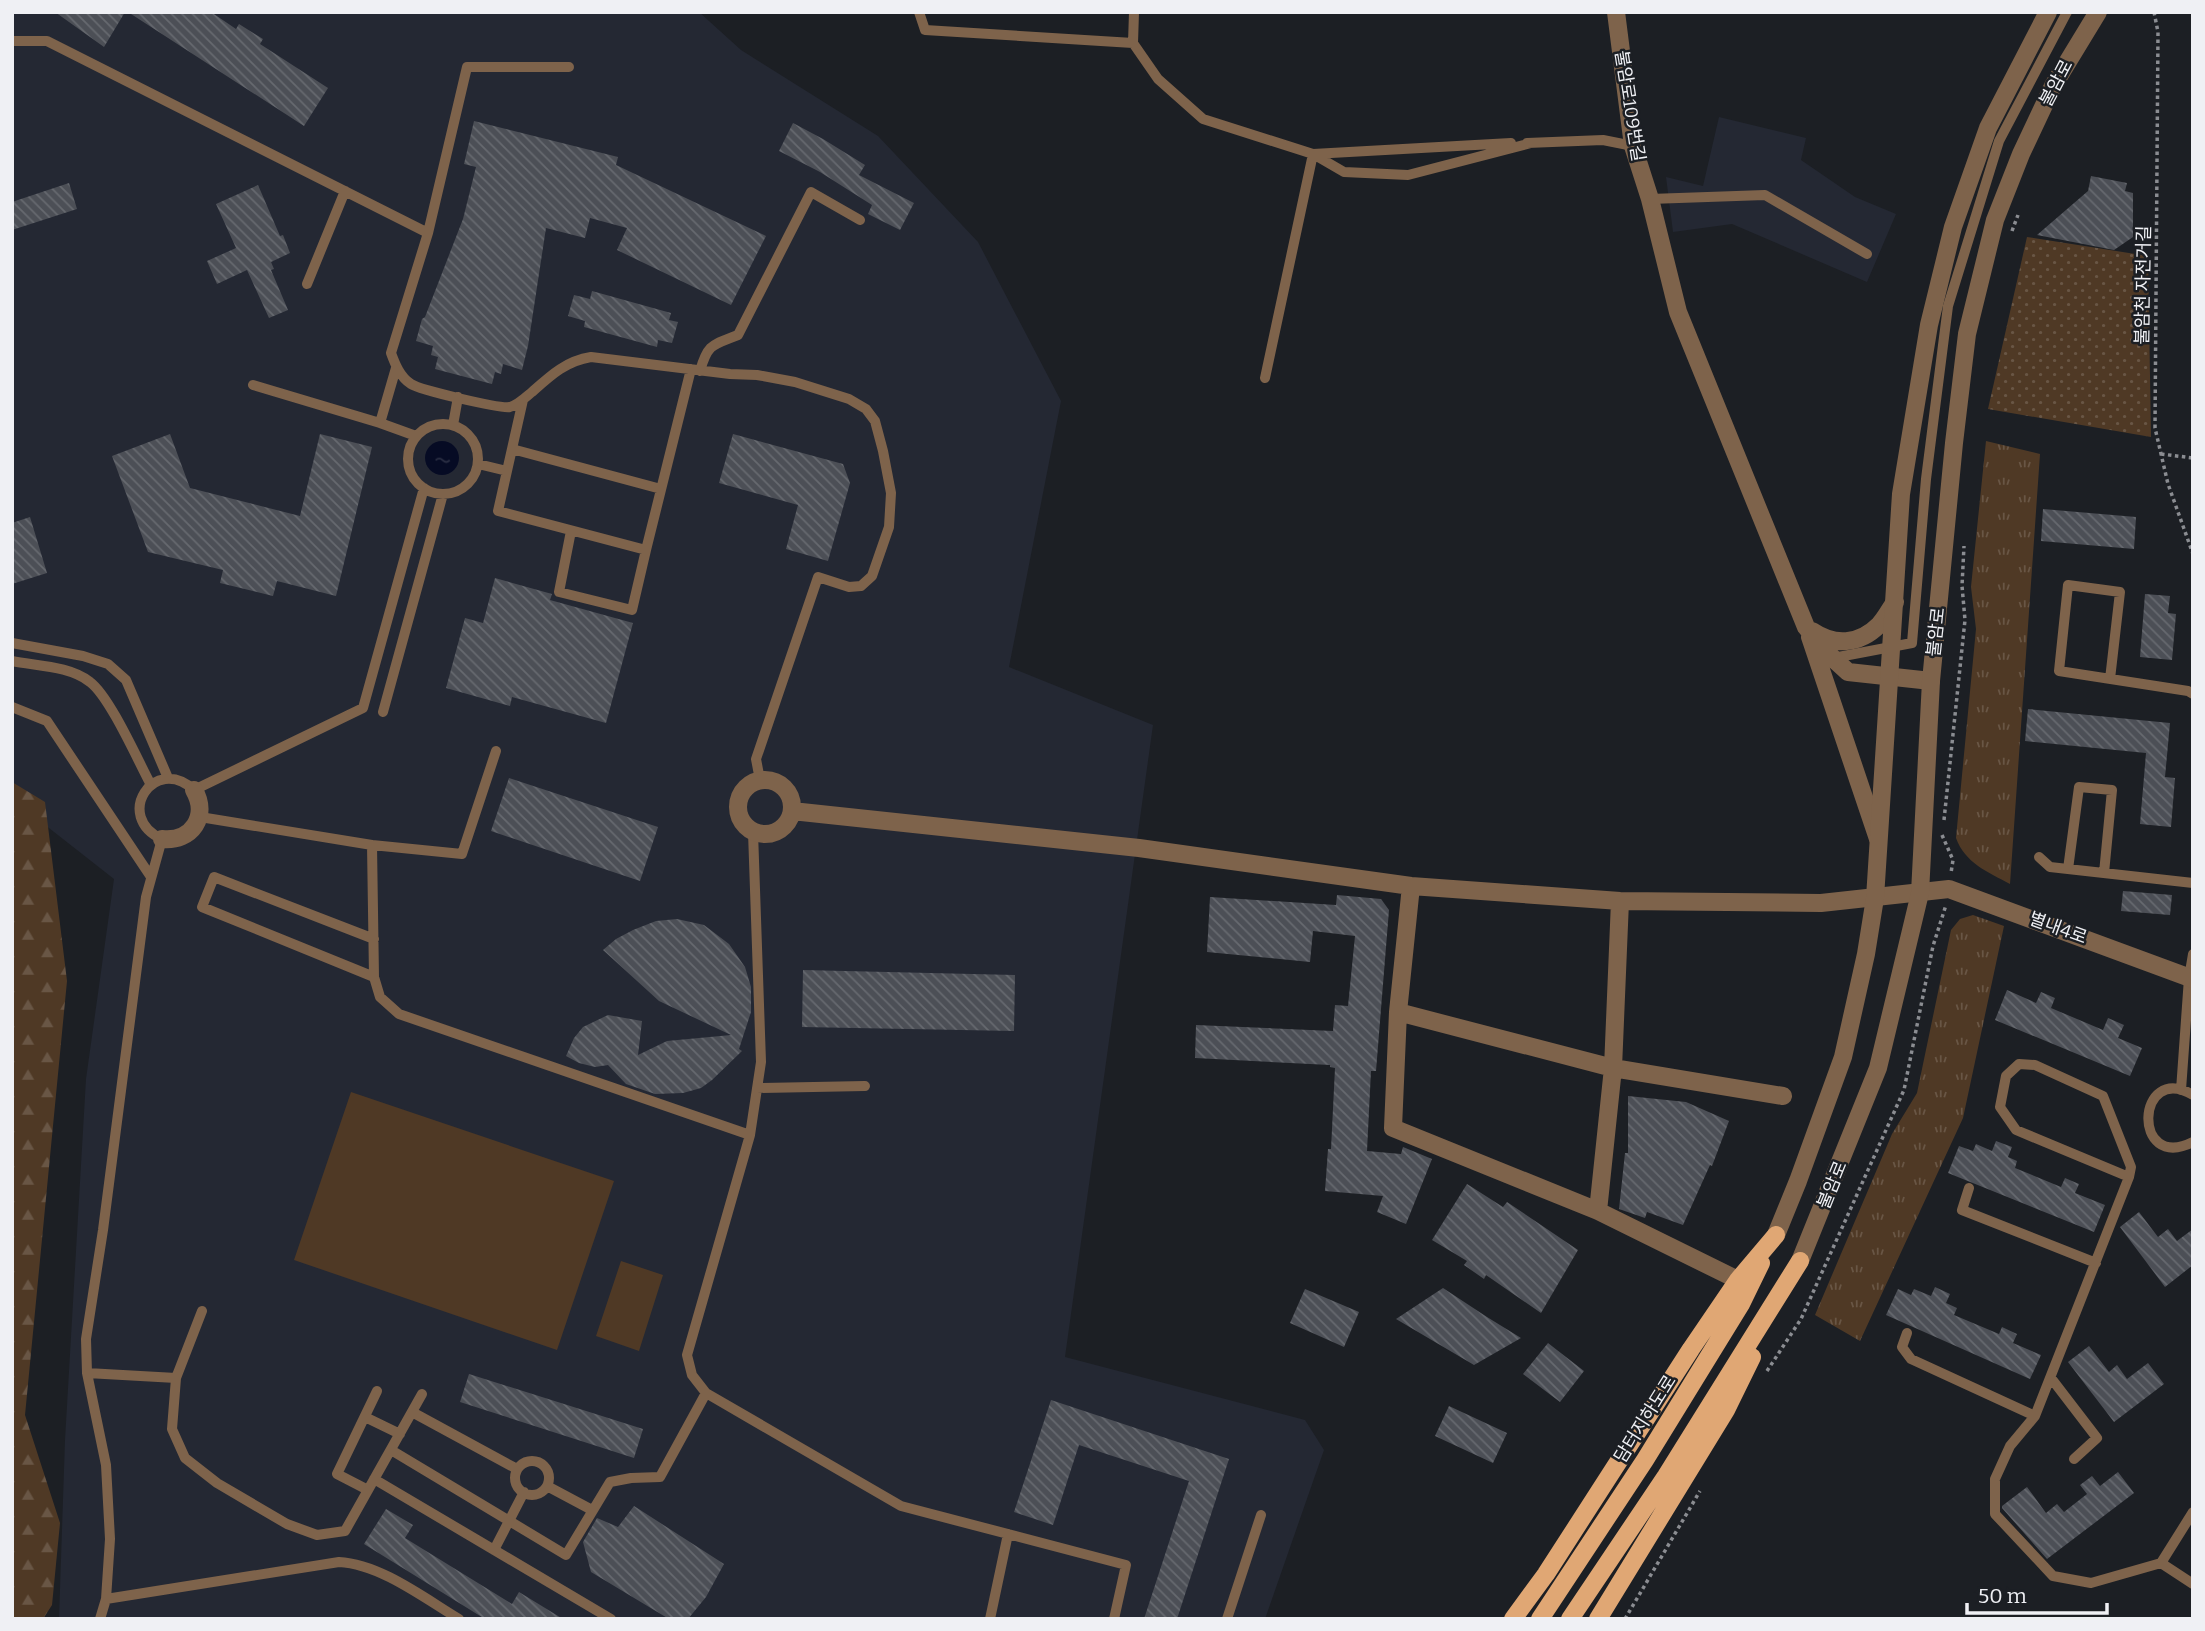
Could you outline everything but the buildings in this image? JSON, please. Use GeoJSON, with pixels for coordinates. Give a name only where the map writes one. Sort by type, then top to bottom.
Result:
{"type":"FeatureCollection","features":[{"type":"Feature","properties":{"kind":"main road"},"geometry":{"type":"LineString","coordinates":[[1513,1619],[1546,1574],[1738,1280],[1776,1235]]}},
{"type":"Feature","properties":{"kind":"main road","name":"담터지하도로"},"geometry":{"type":"LineString","coordinates":[[1540,1619],[1630,1483],[1727,1327],[1776,1235]]}},
{"type":"Feature","properties":{"kind":"main road"},"geometry":{"type":"LineString","coordinates":[[1570,1619],[1666,1476],[1800,1261]]}},
{"type":"Feature","properties":{"kind":"main road"},"geometry":{"type":"LineString","coordinates":[[1598,1619],[1726,1409],[1800,1261]]}},
{"type":"Feature","properties":{"kind":"street","name":"불암로109번길"},"geometry":{"type":"LineString","coordinates":[[1616,12],[1633,146],[1650,199],[1678,312],[1806,627],[1879,840]]}},
{"type":"Feature","properties":{"kind":"street","name":"불암로"},"geometry":{"type":"LineString","coordinates":[[1776,1235],[1843,1057],[1866,954],[1875,898],[1902,494],[1929,325],[1953,227],[1988,128],[2048,12]]}},
{"type":"Feature","properties":{"kind":"street","name":"불암로"},"geometry":{"type":"LineString","coordinates":[[1800,1261],[1878,1068],[1920,893],[1931,681],[1967,334],[1995,220],[2021,154],[2053,86],[2098,12]]}},
{"type":"Feature","properties":{"kind":"street"},"geometry":{"type":"LineString","coordinates":[[1806,627],[1823,639],[1844,643],[1879,626],[1895,602]]}},
{"type":"Feature","properties":{"kind":"street"},"geometry":{"type":"LineString","coordinates":[[1806,627],[1848,672],[1931,681]]}},
{"type":"Feature","properties":{"kind":"street"},"geometry":{"type":"LineString","coordinates":[[760,780],[776,782],[789,794],[792,811],[785,826],[778,831],[762,835],[753,832],[741,821],[737,804],[745,789],[760,780]]}},
{"type":"Feature","properties":{"kind":"street"},"geometry":{"type":"LineString","coordinates":[[162,839],[172,840],[189,833],[200,817],[199,798],[194,790]]}},
{"type":"Feature","properties":{"kind":"street","name":"별내4로"},"geometry":{"type":"LineString","coordinates":[[792,811],[1139,848],[1411,886],[1620,901],[1821,903],[1949,889],[2191,978]]}},
{"type":"Feature","properties":{"kind":"street"},"geometry":{"type":"LineString","coordinates":[[1411,886],[1398,1012],[1393,1128],[1598,1211],[1738,1280]]}},
{"type":"Feature","properties":{"kind":"street"},"geometry":{"type":"LineString","coordinates":[[1598,1211],[1613,1068],[1620,901]]}},
{"type":"Feature","properties":{"kind":"street"},"geometry":{"type":"LineString","coordinates":[[1398,1012],[1613,1068],[1783,1096]]}},
{"type":"Feature","properties":{"kind":"lane"},"geometry":{"type":"LineString","coordinates":[[919,12],[925,30],[1133,43]]}},
{"type":"Feature","properties":{"kind":"lane"},"geometry":{"type":"LineString","coordinates":[[1134,12],[1133,43],[1158,79],[1203,119],[1313,154],[1344,172],[1408,175],[1531,143]]}},
{"type":"Feature","properties":{"kind":"lane"},"geometry":{"type":"LineString","coordinates":[[1833,658],[1912,643],[1926,479],[1948,306],[1999,141],[2067,12]]}},
{"type":"Feature","properties":{"kind":"lane"},"geometry":{"type":"LineString","coordinates":[[12,41],[47,41],[428,233]]}},
{"type":"Feature","properties":{"kind":"lane"},"geometry":{"type":"LineString","coordinates":[[569,67],[467,67],[428,233],[391,353],[396,368],[411,384],[494,406],[510,407],[523,400],[573,360],[591,357],[757,375],[795,382],[849,398],[866,409],[875,421],[891,493],[889,527],[872,576],[861,586],[849,587],[818,576],[756,759],[760,780]]}},
{"type":"Feature","properties":{"kind":"lane"},"geometry":{"type":"LineString","coordinates":[[1313,154],[1603,140],[1633,146]]}},
{"type":"Feature","properties":{"kind":"lane"},"geometry":{"type":"LineString","coordinates":[[1265,378],[1313,154]]}},
{"type":"Feature","properties":{"kind":"lane"},"geometry":{"type":"LineString","coordinates":[[307,284],[345,191]]}},
{"type":"Feature","properties":{"kind":"lane"},"geometry":{"type":"LineString","coordinates":[[571,531],[559,592],[632,610],[661,489],[695,370],[705,352],[712,345],[738,335],[811,192],[860,220]]}},
{"type":"Feature","properties":{"kind":"lane"},"geometry":{"type":"LineString","coordinates":[[1650,199],[1765,195],[1867,254]]}},
{"type":"Feature","properties":{"kind":"lane"},"geometry":{"type":"LineString","coordinates":[[380,423],[396,368]]}},
{"type":"Feature","properties":{"kind":"lane"},"geometry":{"type":"LineString","coordinates":[[253,385],[416,436]]}},
{"type":"Feature","properties":{"kind":"lane"},"geometry":{"type":"LineString","coordinates":[[453,425],[458,397]]}},
{"type":"Feature","properties":{"kind":"lane"},"geometry":{"type":"LineString","coordinates":[[523,400],[498,511],[646,550]]}},
{"type":"Feature","properties":{"kind":"lane"},"geometry":{"type":"LineString","coordinates":[[433,425],[453,425],[469,436],[478,454],[478,464],[470,481],[453,492],[443,494],[424,488],[411,473],[408,464],[411,444],[416,436],[433,425]]}},
{"type":"Feature","properties":{"kind":"lane"},"geometry":{"type":"LineString","coordinates":[[512,449],[661,489]]}},
{"type":"Feature","properties":{"kind":"lane"},"geometry":{"type":"LineString","coordinates":[[478,464],[507,471]]}},
{"type":"Feature","properties":{"kind":"lane"},"geometry":{"type":"LineString","coordinates":[[100,1619],[106,1599],[110,1539],[106,1465],[87,1373],[86,1339],[103,1230],[144,910],[162,839],[146,828],[139,810],[140,801],[151,785],[168,778],[187,783],[194,790],[363,708],[424,488]]}},
{"type":"Feature","properties":{"kind":"lane"},"geometry":{"type":"LineString","coordinates":[[383,712],[443,494]]}},
{"type":"Feature","properties":{"kind":"lane"},"geometry":{"type":"LineString","coordinates":[[2110,679],[2120,592],[2068,585],[2059,671],[2110,679],[2189,691],[2193,694]]}},
{"type":"Feature","properties":{"kind":"lane"},"geometry":{"type":"LineString","coordinates":[[12,643],[83,656],[108,664],[126,680],[168,778]]}},
{"type":"Feature","properties":{"kind":"lane"},"geometry":{"type":"LineString","coordinates":[[12,661],[68,671],[90,682],[104,698],[151,785]]}},
{"type":"Feature","properties":{"kind":"lane"},"geometry":{"type":"LineString","coordinates":[[12,707],[47,721],[151,877]]}},
{"type":"Feature","properties":{"kind":"lane"},"geometry":{"type":"LineString","coordinates":[[200,817],[372,845],[462,854],[496,751]]}},
{"type":"Feature","properties":{"kind":"lane"},"geometry":{"type":"LineString","coordinates":[[2068,869],[2078,787],[2112,790],[2104,873]]}},
{"type":"Feature","properties":{"kind":"lane"},"geometry":{"type":"LineString","coordinates":[[753,832],[761,1062],[750,1135],[687,1354],[692,1375],[706,1393],[901,1506],[1126,1565],[1114,1619]]}},
{"type":"Feature","properties":{"kind":"lane"},"geometry":{"type":"LineString","coordinates":[[372,845],[374,977],[380,997],[399,1014],[750,1135]]}},
{"type":"Feature","properties":{"kind":"lane"},"geometry":{"type":"LineString","coordinates":[[2039,858],[2050,867],[2193,883]]}},
{"type":"Feature","properties":{"kind":"lane"},"geometry":{"type":"LineString","coordinates":[[374,939],[214,877],[202,907],[374,977]]}},
{"type":"Feature","properties":{"kind":"lane"},"geometry":{"type":"LineString","coordinates":[[2181,1090],[2193,954]]}},
{"type":"Feature","properties":{"kind":"lane"},"geometry":{"type":"LineString","coordinates":[[2129,1177],[2016,1130],[2000,1107],[2006,1076],[2019,1064],[2035,1065],[2103,1096],[2131,1167],[2129,1177],[2096,1263],[2035,1416],[2010,1446],[1995,1479],[1995,1514],[2053,1576],[2091,1583],[2161,1563],[2193,1512]]}},
{"type":"Feature","properties":{"kind":"lane"},"geometry":{"type":"LineString","coordinates":[[757,1088],[865,1086]]}},
{"type":"Feature","properties":{"kind":"lane"},"geometry":{"type":"LineString","coordinates":[[2193,1095],[2181,1090],[2171,1090],[2155,1099],[2147,1115],[2151,1133],[2165,1145],[2184,1146],[2193,1142]]}},
{"type":"Feature","properties":{"kind":"lane"},"geometry":{"type":"LineString","coordinates":[[1969,1188],[1962,1210],[2096,1263]]}},
{"type":"Feature","properties":{"kind":"lane"},"geometry":{"type":"LineString","coordinates":[[202,1311],[176,1378],[172,1429],[185,1458],[217,1483],[287,1524],[317,1535],[345,1531],[422,1394]]}},
{"type":"Feature","properties":{"kind":"lane"},"geometry":{"type":"LineString","coordinates":[[1906,1332],[1902,1347],[1911,1359],[2035,1416]]}},
{"type":"Feature","properties":{"kind":"lane"},"geometry":{"type":"LineString","coordinates":[[87,1373],[176,1378]]}},
{"type":"Feature","properties":{"kind":"lane"},"geometry":{"type":"LineString","coordinates":[[2051,1378],[2097,1438],[2074,1459]]}},
{"type":"Feature","properties":{"kind":"lane"},"geometry":{"type":"LineString","coordinates":[[368,1490],[337,1474],[377,1391]]}},
{"type":"Feature","properties":{"kind":"lane"},"geometry":{"type":"LineString","coordinates":[[391,1450],[566,1555],[610,1482],[660,1477],[706,1393]]}},
{"type":"Feature","properties":{"kind":"lane"},"geometry":{"type":"LineString","coordinates":[[412,1412],[517,1469]]}},
{"type":"Feature","properties":{"kind":"lane"},"geometry":{"type":"LineString","coordinates":[[365,1417],[400,1434]]}},
{"type":"Feature","properties":{"kind":"lane"},"geometry":{"type":"LineString","coordinates":[[527,1461],[540,1463],[548,1473],[547,1486],[537,1494],[524,1492],[516,1482],[517,1469],[527,1461]]}},
{"type":"Feature","properties":{"kind":"lane"},"geometry":{"type":"LineString","coordinates":[[374,1479],[611,1619]]}},
{"type":"Feature","properties":{"kind":"lane"},"geometry":{"type":"LineString","coordinates":[[547,1486],[592,1510]]}},
{"type":"Feature","properties":{"kind":"lane"},"geometry":{"type":"LineString","coordinates":[[494,1550],[524,1492]]}},
{"type":"Feature","properties":{"kind":"lane"},"geometry":{"type":"LineString","coordinates":[[1227,1619],[1261,1515]]}},
{"type":"Feature","properties":{"kind":"lane"},"geometry":{"type":"LineString","coordinates":[[990,1619],[1008,1534]]}},
{"type":"Feature","properties":{"kind":"lane"},"geometry":{"type":"LineString","coordinates":[[106,1599],[339,1562],[372,1568],[459,1619]]}},
{"type":"Feature","properties":{"kind":"lane"},"geometry":{"type":"LineString","coordinates":[[2161,1563],[2193,1584]]}},
{"type":"Feature","properties":{"kind":"path","name":"불암천 자전거길"},"geometry":{"type":"LineString","coordinates":[[2154,12],[2158,32],[2155,428],[2168,484],[2193,554]]}},
{"type":"Feature","properties":{"kind":"path"},"geometry":{"type":"LineString","coordinates":[[2011,235],[2020,211]]}},
{"type":"Feature","properties":{"kind":"path"},"geometry":{"type":"LineString","coordinates":[[2161,454],[2193,458]]}},
{"type":"Feature","properties":{"kind":"path"},"geometry":{"type":"LineString","coordinates":[[1953,860],[1942,836],[1965,620],[1962,586],[1964,545]]}},
{"type":"Feature","properties":{"kind":"shaded area"},"geometry":{"type":"Polygon","coordinates":[[[12,12],[699,12],[741,50],[878,136],[978,242],[1061,401],[1009,667],[1153,725],[1065,1357],[1305,1420],[1324,1450],[1265,1619],[59,1619],[65,1440],[86,1079],[114,879],[12,799],[12,12]]]}},
{"type":"Feature","properties":{"kind":"shaded area"},"geometry":{"type":"Polygon","coordinates":[[[1719,117],[1806,138],[1801,160],[1855,197],[1896,214],[1867,282],[1732,224],[1673,232],[1666,177],[1703,186],[1719,117]]]}},
{"type":"Feature","properties":{"kind":"green space"},"geometry":{"type":"Polygon","coordinates":[[[2027,237],[2148,256],[2151,437],[1988,409],[2027,237]]]}},
{"type":"Feature","properties":{"kind":"green space"},"geometry":{"type":"Polygon","coordinates":[[[1986,441],[2040,454],[2010,884],[1971,860],[1956,838],[1976,629],[1971,587],[1986,441]]]}},
{"type":"Feature","properties":{"kind":"green space"},"geometry":{"type":"Polygon","coordinates":[[[12,782],[45,802],[67,981],[25,1415],[60,1523],[52,1605],[43,1619],[12,1619],[12,782]]]}},
{"type":"Feature","properties":{"kind":"green space"},"geometry":{"type":"Polygon","coordinates":[[[1973,915],[2004,926],[1963,1118],[1860,1341],[1815,1315],[1892,1134],[1917,1093],[1951,930],[1960,919],[1973,915]]]}},
{"type":"Feature","properties":{"kind":"green space"},"geometry":{"type":"Polygon","coordinates":[[[351,1092],[614,1181],[557,1350],[294,1260],[351,1092]]]}},
{"type":"Feature","properties":{"kind":"green space"},"geometry":{"type":"Polygon","coordinates":[[[621,1261],[663,1275],[639,1351],[596,1336],[621,1261]]]}},
{"type":"Feature","properties":{"kind":"water"},"geometry":{"type":"Polygon","coordinates":[[[442,441],[454,446],[459,458],[454,470],[442,475],[430,470],[425,458],[430,446],[442,441]]]}}]}
